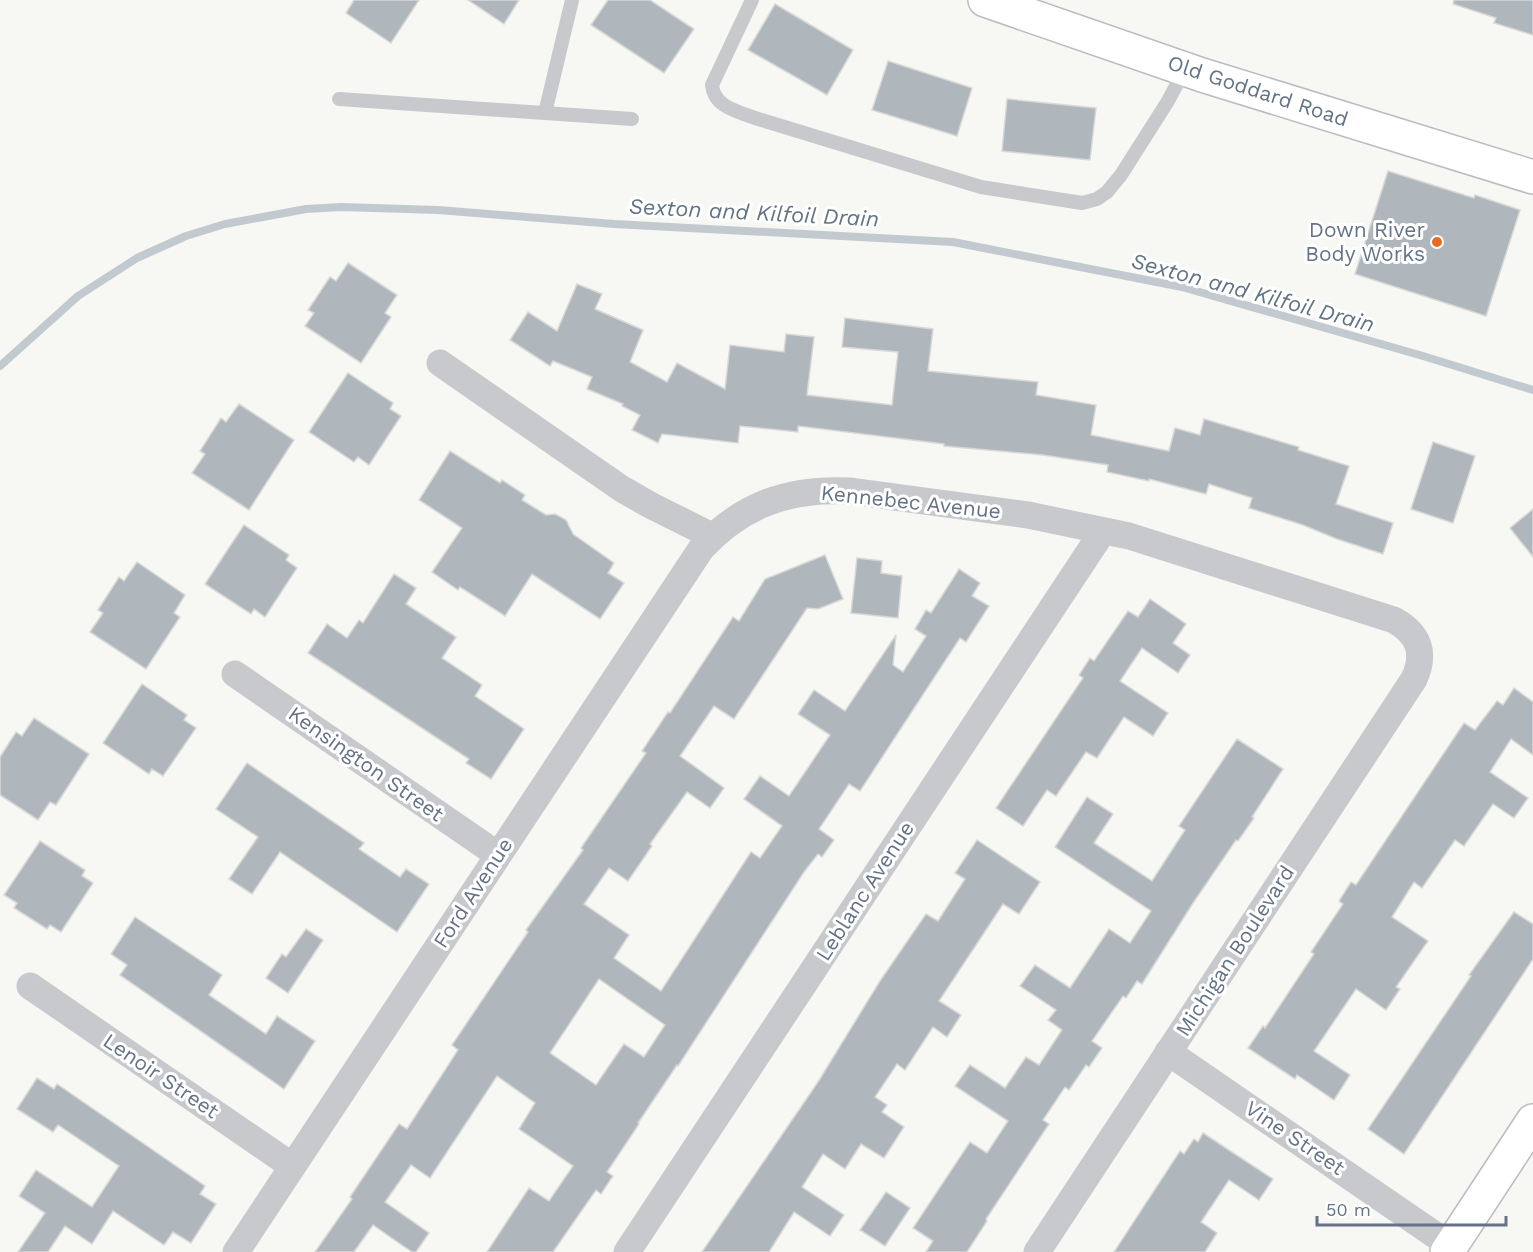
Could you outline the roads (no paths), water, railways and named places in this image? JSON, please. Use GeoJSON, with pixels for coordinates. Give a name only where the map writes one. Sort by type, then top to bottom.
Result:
{"type":"FeatureCollection","features":[{"type":"Feature","properties":{"kind":"street","name":"Old Goddard Road"},"geometry":{"type":"LineString","coordinates":[[985,0],[1185,69],[1533,177]]}},
{"type":"Feature","properties":{"kind":"street"},"geometry":{"type":"LineString","coordinates":[[440,363],[622,489],[712,536]]}},
{"type":"Feature","properties":{"kind":"street","name":"Kennebec Avenue"},"geometry":{"type":"LineString","coordinates":[[712,536],[741,514],[768,501],[797,493],[827,490],[1028,515],[1129,536],[1394,620],[1412,633],[1419,646]]}},
{"type":"Feature","properties":{"kind":"street","name":"Leblanc Avenue"},"geometry":{"type":"LineString","coordinates":[[627,1252],[1103,531]]}},
{"type":"Feature","properties":{"kind":"street","name":"Ford Avenue"},"geometry":{"type":"LineString","coordinates":[[236,1252],[687,566],[712,536]]}},
{"type":"Feature","properties":{"kind":"street","name":"Michigan Boulevard"},"geometry":{"type":"LineString","coordinates":[[1036,1252],[1414,679],[1419,668],[1419,646]]}},
{"type":"Feature","properties":{"kind":"street","name":"Kensington Street"},"geometry":{"type":"LineString","coordinates":[[235,674],[498,855]]}},
{"type":"Feature","properties":{"kind":"street","name":"Lenoir Street"},"geometry":{"type":"LineString","coordinates":[[30,986],[292,1166]]}},
{"type":"Feature","properties":{"kind":"street","name":"Vine Street"},"geometry":{"type":"LineString","coordinates":[[1168,1052],[1449,1249]]}},
{"type":"Feature","properties":{"kind":"street"},"geometry":{"type":"LineString","coordinates":[[1449,1249],[1533,1121]]}},
{"type":"Feature","properties":{"kind":"lane"},"geometry":{"type":"LineString","coordinates":[[545,113],[572,0]]}},
{"type":"Feature","properties":{"kind":"lane"},"geometry":{"type":"LineString","coordinates":[[752,0],[712,85],[713,94],[721,104],[755,118],[981,187],[1083,203],[1097,200],[1121,175],[1168,101],[1185,69]]}},
{"type":"Feature","properties":{"kind":"lane"},"geometry":{"type":"LineString","coordinates":[[339,99],[632,119]]}},
{"type":"Feature","properties":{"kind":"waterway","name":"Sexton and Kilfoil Drain"},"geometry":{"type":"LineString","coordinates":[[0,366],[78,296],[137,258],[186,236],[225,224],[306,209],[341,207],[438,210],[614,224],[953,242],[1182,287],[1533,390]]}},
{"type":"Feature","properties":{"kind":"place","name":"Down River Body Works"},"geometry":{"type":"Point","coordinates":[1437,242]}}]}
